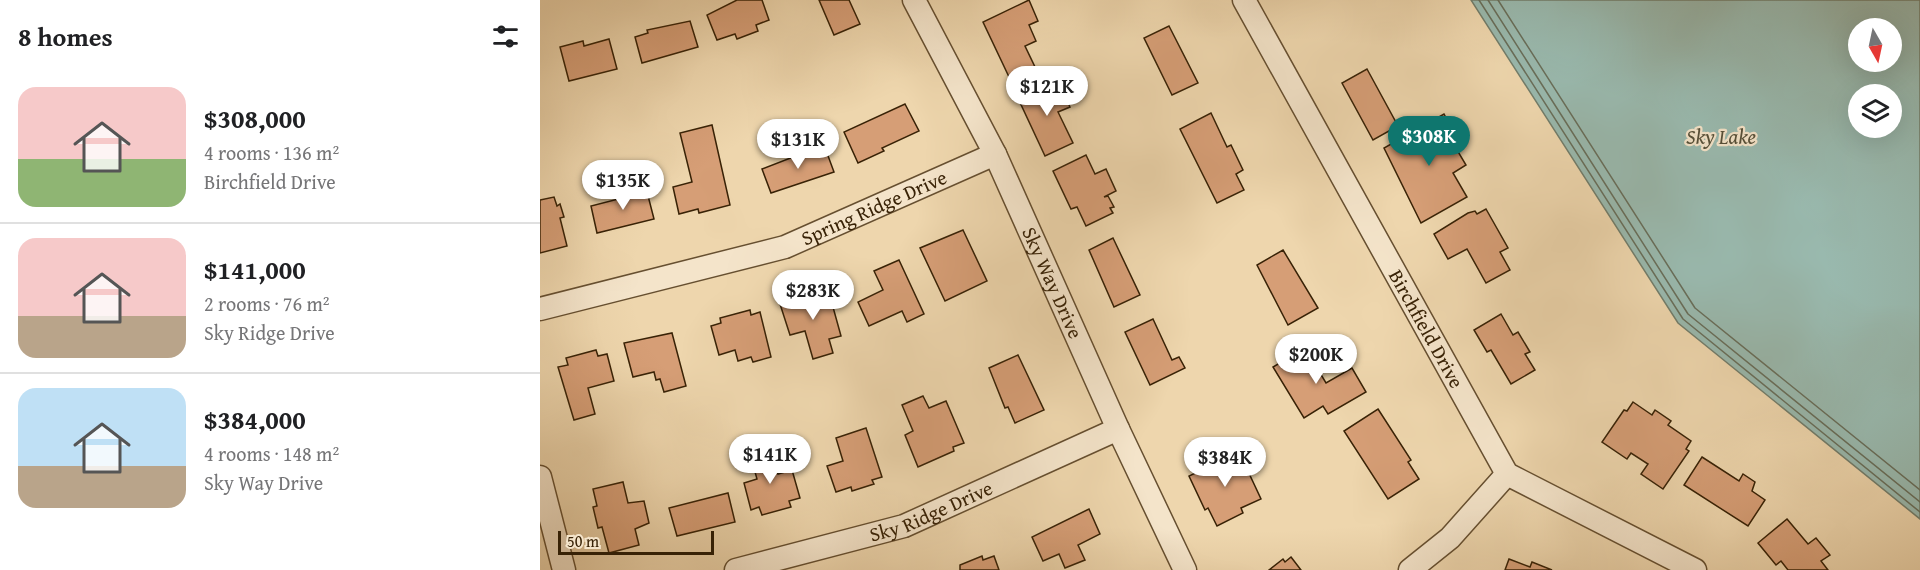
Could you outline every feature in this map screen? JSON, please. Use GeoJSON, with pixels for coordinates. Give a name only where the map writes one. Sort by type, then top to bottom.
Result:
{"type":"FeatureCollection","features":[{"type":"Feature","properties":{"kind":"street","name":"Sky Way Drive"},"geometry":{"type":"LineString","coordinates":[[914,0],[996,154],[1118,429],[1185,570]]}},
{"type":"Feature","properties":{"kind":"street","name":"Birchfield Drive"},"geometry":{"type":"LineString","coordinates":[[1244,0],[1507,474]]}},
{"type":"Feature","properties":{"kind":"street","name":"Spring Ridge Drive"},"geometry":{"type":"LineString","coordinates":[[540,309],[786,247],[996,154]]}},
{"type":"Feature","properties":{"kind":"street","name":"Sky Ridge Drive"},"geometry":{"type":"LineString","coordinates":[[736,570],[904,526],[1118,429]]}},
{"type":"Feature","properties":{"kind":"street"},"geometry":{"type":"LineString","coordinates":[[1410,570],[1450,538],[1507,474],[1695,570]]}},
{"type":"Feature","properties":{"kind":"street"},"geometry":{"type":"LineString","coordinates":[[540,477],[564,570]]}},
{"type":"Feature","properties":{"kind":"water","name":"Sky Lake"},"geometry":{"type":"Polygon","coordinates":[[[1471,0],[1920,0],[1920,519],[1678,323],[1471,0]]]}},
{"type":"Feature","properties":{"kind":"building"},"geometry":{"type":"Polygon","coordinates":[[[737,0],[762,0],[769,20],[756,25],[758,31],[737,39],[735,34],[717,40],[707,15],[737,0]]]}},
{"type":"Feature","properties":{"kind":"building"},"geometry":{"type":"Polygon","coordinates":[[[819,0],[849,0],[860,24],[834,35],[819,0]]]}},
{"type":"Feature","properties":{"kind":"building"},"geometry":{"type":"Polygon","coordinates":[[[1029,0],[1038,21],[1029,25],[1036,41],[1025,46],[1035,67],[1010,79],[983,22],[1029,0]]]}},
{"type":"Feature","properties":{"kind":"building"},"geometry":{"type":"Polygon","coordinates":[[[690,21],[698,47],[642,63],[635,37],[648,33],[647,30],[690,21]]]}},
{"type":"Feature","properties":{"kind":"building"},"geometry":{"type":"Polygon","coordinates":[[[1169,26],[1198,83],[1172,95],[1144,38],[1169,26]]]}},
{"type":"Feature","properties":{"kind":"building"},"geometry":{"type":"Polygon","coordinates":[[[609,39],[617,69],[569,81],[560,47],[583,41],[584,46],[609,39]]]}},
{"type":"Feature","properties":{"kind":"building"},"geometry":{"type":"Polygon","coordinates":[[[1367,69],[1398,126],[1373,140],[1342,83],[1367,69]]]}},
{"type":"Feature","properties":{"kind":"building"},"geometry":{"type":"Polygon","coordinates":[[[1046,83],[1050,93],[1061,88],[1070,107],[1058,112],[1073,143],[1045,156],[1017,96],[1046,83]]]}},
{"type":"Feature","properties":{"kind":"building"},"geometry":{"type":"Polygon","coordinates":[[[905,104],[919,131],[882,148],[884,151],[858,163],[844,132],[905,104]]]}},
{"type":"Feature","properties":{"kind":"building"},"geometry":{"type":"Polygon","coordinates":[[[1211,113],[1227,147],[1231,145],[1243,170],[1236,174],[1244,190],[1217,203],[1180,129],[1211,113]]]}},
{"type":"Feature","properties":{"kind":"building"},"geometry":{"type":"Polygon","coordinates":[[[1444,114],[1462,147],[1457,150],[1466,165],[1453,173],[1467,197],[1421,223],[1384,148],[1444,114]]]}},
{"type":"Feature","properties":{"kind":"building"},"geometry":{"type":"Polygon","coordinates":[[[712,125],[730,205],[699,213],[698,209],[679,214],[673,187],[692,182],[680,133],[712,125]]]}},
{"type":"Feature","properties":{"kind":"building"},"geometry":{"type":"Polygon","coordinates":[[[824,145],[834,172],[771,193],[762,169],[824,145]]]}},
{"type":"Feature","properties":{"kind":"building"},"geometry":{"type":"Polygon","coordinates":[[[1086,155],[1095,174],[1106,169],[1116,191],[1104,197],[1108,196],[1114,207],[1110,208],[1113,213],[1086,226],[1077,207],[1071,209],[1053,171],[1086,155]]]}},
{"type":"Feature","properties":{"kind":"building"},"geometry":{"type":"Polygon","coordinates":[[[645,184],[654,219],[597,233],[591,206],[634,195],[632,187],[645,184]]]}},
{"type":"Feature","properties":{"kind":"building"},"geometry":{"type":"Polygon","coordinates":[[[554,197],[557,206],[560,204],[564,217],[560,218],[567,246],[540,253],[540,200],[554,197]]]}},
{"type":"Feature","properties":{"kind":"building"},"geometry":{"type":"Polygon","coordinates":[[[1486,209],[1508,248],[1500,252],[1510,270],[1486,283],[1467,249],[1448,259],[1434,234],[1468,213],[1475,211],[1477,214],[1486,209]]]}},
{"type":"Feature","properties":{"kind":"building"},"geometry":{"type":"Polygon","coordinates":[[[963,230],[987,281],[945,301],[920,248],[963,230]]]}},
{"type":"Feature","properties":{"kind":"building"},"geometry":{"type":"Polygon","coordinates":[[[1113,238],[1140,295],[1114,307],[1089,250],[1113,238]]]}},
{"type":"Feature","properties":{"kind":"building"},"geometry":{"type":"Polygon","coordinates":[[[1283,250],[1318,308],[1288,325],[1257,265],[1283,250]]]}},
{"type":"Feature","properties":{"kind":"building"},"geometry":{"type":"Polygon","coordinates":[[[899,260],[924,314],[907,322],[902,311],[869,326],[858,302],[883,290],[874,271],[899,260]]]}},
{"type":"Feature","properties":{"kind":"building"},"geometry":{"type":"Polygon","coordinates":[[[828,289],[841,336],[829,339],[833,353],[813,359],[805,331],[790,335],[780,304],[828,289]]]}},
{"type":"Feature","properties":{"kind":"building"},"geometry":{"type":"Polygon","coordinates":[[[750,310],[751,315],[760,312],[771,357],[753,362],[751,357],[738,361],[735,350],[719,355],[711,326],[721,323],[720,318],[750,310]]]}},
{"type":"Feature","properties":{"kind":"building"},"geometry":{"type":"Polygon","coordinates":[[[1501,314],[1513,335],[1518,332],[1530,352],[1525,354],[1535,370],[1511,384],[1491,350],[1487,352],[1474,330],[1501,314]]]}},
{"type":"Feature","properties":{"kind":"building"},"geometry":{"type":"Polygon","coordinates":[[[1153,319],[1172,360],[1179,357],[1185,368],[1150,385],[1125,332],[1153,319]]]}},
{"type":"Feature","properties":{"kind":"building"},"geometry":{"type":"Polygon","coordinates":[[[672,333],[686,386],[664,392],[660,379],[656,380],[654,372],[633,377],[624,343],[672,333]]]}},
{"type":"Feature","properties":{"kind":"building"},"geometry":{"type":"Polygon","coordinates":[[[1305,348],[1326,383],[1352,368],[1366,392],[1328,414],[1323,406],[1304,418],[1273,367],[1305,348]]]}},
{"type":"Feature","properties":{"kind":"building"},"geometry":{"type":"Polygon","coordinates":[[[596,350],[598,356],[607,354],[614,381],[588,388],[595,414],[574,420],[558,367],[568,365],[566,358],[596,350]]]}},
{"type":"Feature","properties":{"kind":"building"},"geometry":{"type":"Polygon","coordinates":[[[1018,355],[1044,410],[1015,423],[1008,407],[1005,408],[989,368],[1018,355]]]}},
{"type":"Feature","properties":{"kind":"building"},"geometry":{"type":"Polygon","coordinates":[[[923,396],[929,408],[946,401],[964,443],[953,447],[954,451],[918,467],[905,435],[913,431],[902,405],[923,396]]]}},
{"type":"Feature","properties":{"kind":"building"},"geometry":{"type":"Polygon","coordinates":[[[1633,402],[1652,415],[1655,410],[1671,421],[1668,425],[1691,441],[1686,449],[1689,451],[1663,489],[1641,474],[1648,464],[1631,453],[1627,459],[1602,442],[1624,410],[1627,411],[1633,402]]]}},
{"type":"Feature","properties":{"kind":"building"},"geometry":{"type":"Polygon","coordinates":[[[1378,409],[1411,460],[1408,462],[1419,479],[1388,499],[1344,431],[1378,409]]]}},
{"type":"Feature","properties":{"kind":"building"},"geometry":{"type":"Polygon","coordinates":[[[866,428],[882,477],[872,480],[874,484],[852,491],[851,487],[836,492],[827,466],[843,461],[836,438],[866,428]]]}},
{"type":"Feature","properties":{"kind":"building"},"geometry":{"type":"Polygon","coordinates":[[[771,448],[778,474],[792,470],[800,498],[789,501],[791,507],[762,515],[759,507],[751,510],[744,483],[757,479],[750,454],[771,448]]]}},
{"type":"Feature","properties":{"kind":"building"},"geometry":{"type":"Polygon","coordinates":[[[1239,452],[1261,499],[1241,508],[1243,513],[1217,526],[1208,508],[1205,510],[1189,476],[1239,452]]]}},
{"type":"Feature","properties":{"kind":"building"},"geometry":{"type":"Polygon","coordinates":[[[1702,457],[1739,481],[1743,474],[1755,482],[1752,491],[1765,500],[1748,526],[1684,485],[1702,457]]]}},
{"type":"Feature","properties":{"kind":"building"},"geometry":{"type":"Polygon","coordinates":[[[623,482],[628,503],[644,501],[649,523],[635,529],[639,545],[609,553],[602,527],[598,528],[593,507],[597,506],[593,489],[623,482]]]}},
{"type":"Feature","properties":{"kind":"building"},"geometry":{"type":"Polygon","coordinates":[[[728,493],[735,522],[677,536],[669,508],[728,493]]]}},
{"type":"Feature","properties":{"kind":"building"},"geometry":{"type":"Polygon","coordinates":[[[1089,509],[1100,534],[1078,545],[1085,560],[1065,568],[1059,554],[1043,561],[1032,537],[1089,509]]]}},
{"type":"Feature","properties":{"kind":"building"},"geometry":{"type":"Polygon","coordinates":[[[1787,519],[1808,544],[1816,538],[1830,555],[1821,561],[1828,570],[1788,570],[1781,561],[1776,565],[1758,543],[1787,519]]]}},
{"type":"Feature","properties":{"kind":"building"},"geometry":{"type":"Polygon","coordinates":[[[982,556],[983,560],[994,556],[999,570],[960,570],[960,565],[982,556]]]}},
{"type":"Feature","properties":{"kind":"building"},"geometry":{"type":"Polygon","coordinates":[[[1291,557],[1301,570],[1269,570],[1283,559],[1285,562],[1291,557]]]}},
{"type":"Feature","properties":{"kind":"building"},"geometry":{"type":"Polygon","coordinates":[[[1509,559],[1530,567],[1532,562],[1552,570],[1505,570],[1509,559]]]}}]}
